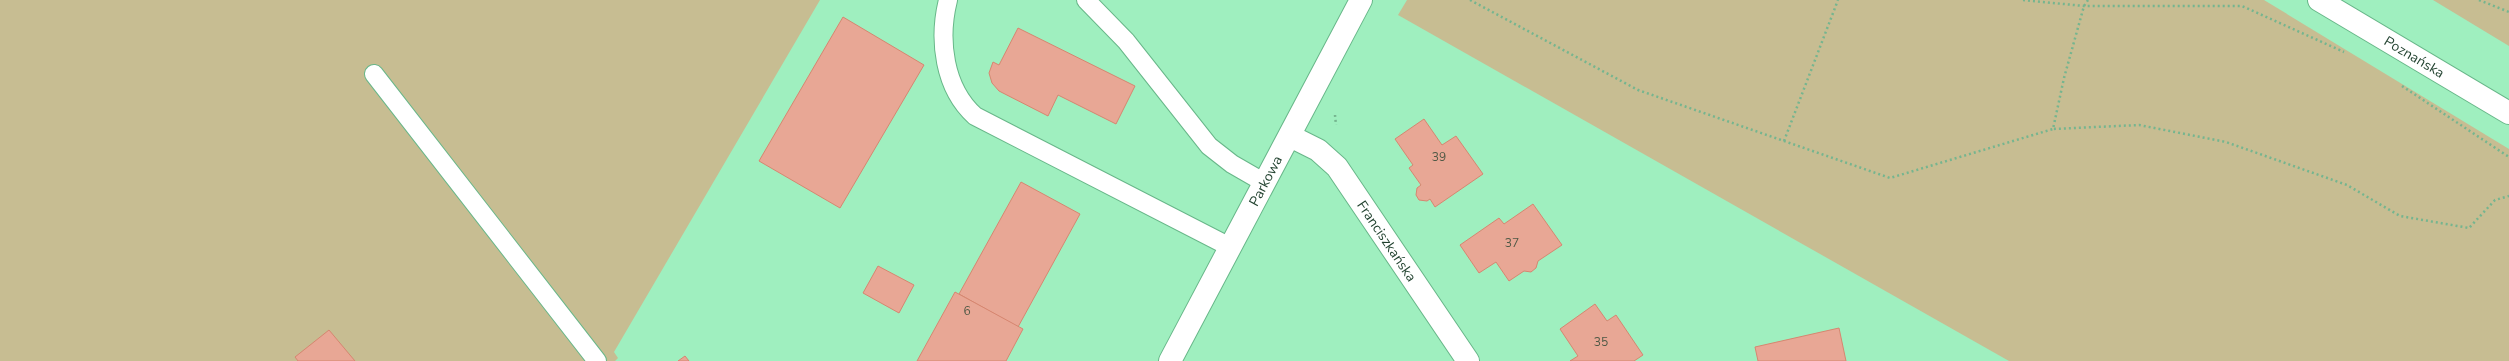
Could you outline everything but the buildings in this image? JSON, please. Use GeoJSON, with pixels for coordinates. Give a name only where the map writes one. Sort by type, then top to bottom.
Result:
{"type":"FeatureCollection","features":[{"type":"Feature","properties":{"kind":"street","name":"Parkowa"},"geometry":{"type":"LineString","coordinates":[[1170,361],[1362,0]]}},
{"type":"Feature","properties":{"kind":"street","name":"Poznańska"},"geometry":{"type":"LineString","coordinates":[[2319,0],[2509,113]]}},
{"type":"Feature","properties":{"kind":"street","name":"Franciszkańska"},"geometry":{"type":"LineString","coordinates":[[1290,136],[1318,150],[1337,168],[1468,361]]}},
{"type":"Feature","properties":{"kind":"lane"},"geometry":{"type":"LineString","coordinates":[[948,0],[944,32],[948,75],[962,104],[975,116],[1230,248]]}},
{"type":"Feature","properties":{"kind":"lane"},"geometry":{"type":"LineString","coordinates":[[1086,0],[1126,41],[1209,146],[1232,164],[1265,183]]}},
{"type":"Feature","properties":{"kind":"lane"},"geometry":{"type":"LineString","coordinates":[[374,74],[597,361]]}},
{"type":"Feature","properties":{"kind":"path"},"geometry":{"type":"LineString","coordinates":[[1470,0],[1638,90],[1890,178],[2053,130],[2139,126],[2226,142],[2346,185],[2400,216],[2469,228],[2495,200],[2509,196]]}},
{"type":"Feature","properties":{"kind":"path"},"geometry":{"type":"LineString","coordinates":[[1784,141],[1838,0]]}},
{"type":"Feature","properties":{"kind":"path"},"geometry":{"type":"LineString","coordinates":[[2023,0],[2084,6],[2242,6],[2347,53]]}},
{"type":"Feature","properties":{"kind":"path"},"geometry":{"type":"LineString","coordinates":[[2053,130],[2064,78],[2084,6],[2088,0]]}},
{"type":"Feature","properties":{"kind":"path"},"geometry":{"type":"LineString","coordinates":[[2479,0],[2509,12]]}},
{"type":"Feature","properties":{"kind":"path"},"geometry":{"type":"LineString","coordinates":[[2400,85],[2509,157]]}},
{"type":"Feature","properties":{"kind":"path"},"geometry":{"type":"LineString","coordinates":[[1334,111],[1337,130]]}},
{"type":"Feature","properties":{"kind":"shaded area"},"geometry":{"type":"Polygon","coordinates":[[[0,0],[820,0],[614,352],[618,358],[615,361],[0,361],[0,0]]]}},
{"type":"Feature","properties":{"kind":"shaded area"},"geometry":{"type":"Polygon","coordinates":[[[1407,0],[2264,0],[2509,149],[2509,361],[2009,361],[1398,15],[1407,0]]]}},
{"type":"Feature","properties":{"kind":"shaded area"},"geometry":{"type":"Polygon","coordinates":[[[2433,0],[2509,0],[2509,46],[2433,0]]]}}]}
